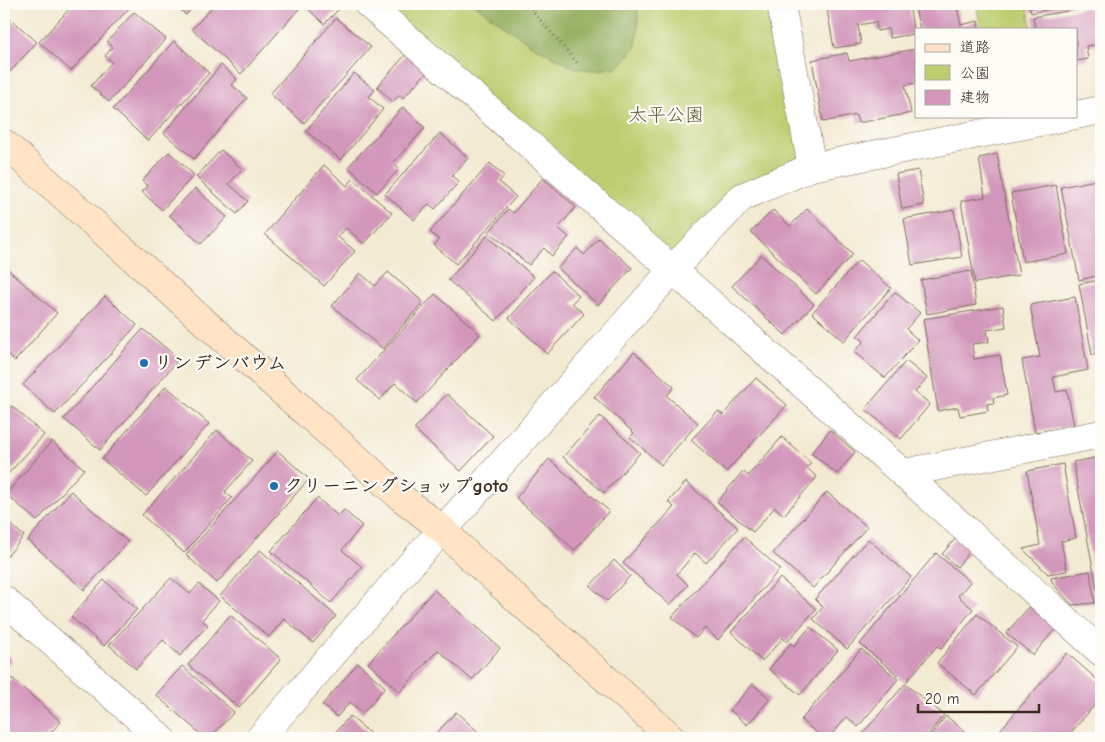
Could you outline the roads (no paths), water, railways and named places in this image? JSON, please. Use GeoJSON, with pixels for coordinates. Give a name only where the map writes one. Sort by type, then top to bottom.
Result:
{"type":"FeatureCollection","features":[{"type":"Feature","properties":{"kind":"street"},"geometry":{"type":"LineString","coordinates":[[368,4],[904,473],[1101,652]]}},
{"type":"Feature","properties":{"kind":"street"},"geometry":{"type":"LineString","coordinates":[[781,4],[812,167]]}},
{"type":"Feature","properties":{"kind":"street"},"geometry":{"type":"LineString","coordinates":[[1078,115],[1101,110]]}},
{"type":"Feature","properties":{"kind":"street"},"geometry":{"type":"LineString","coordinates":[[260,738],[411,563],[443,530],[673,269],[742,197],[812,167],[1060,118]]}},
{"type":"Feature","properties":{"kind":"street"},"geometry":{"type":"LineString","coordinates":[[4,143],[398,495],[443,530],[470,557],[672,738]]}},
{"type":"Feature","properties":{"kind":"street"},"geometry":{"type":"LineString","coordinates":[[904,473],[1101,434]]}},
{"type":"Feature","properties":{"kind":"street"},"geometry":{"type":"LineString","coordinates":[[4,600],[161,738]]}},
{"type":"Feature","properties":{"kind":"place","name":"リンデンバウム"},"geometry":{"type":"Point","coordinates":[144,363]}},
{"type":"Feature","properties":{"kind":"place","name":"クリーニングショップgoto"},"geometry":{"type":"Point","coordinates":[274,486]}},
{"type":"Feature","properties":{"kind":"park label","name":"太平公園"},"geometry":{"type":"Point","coordinates":[666,115]}}]}
